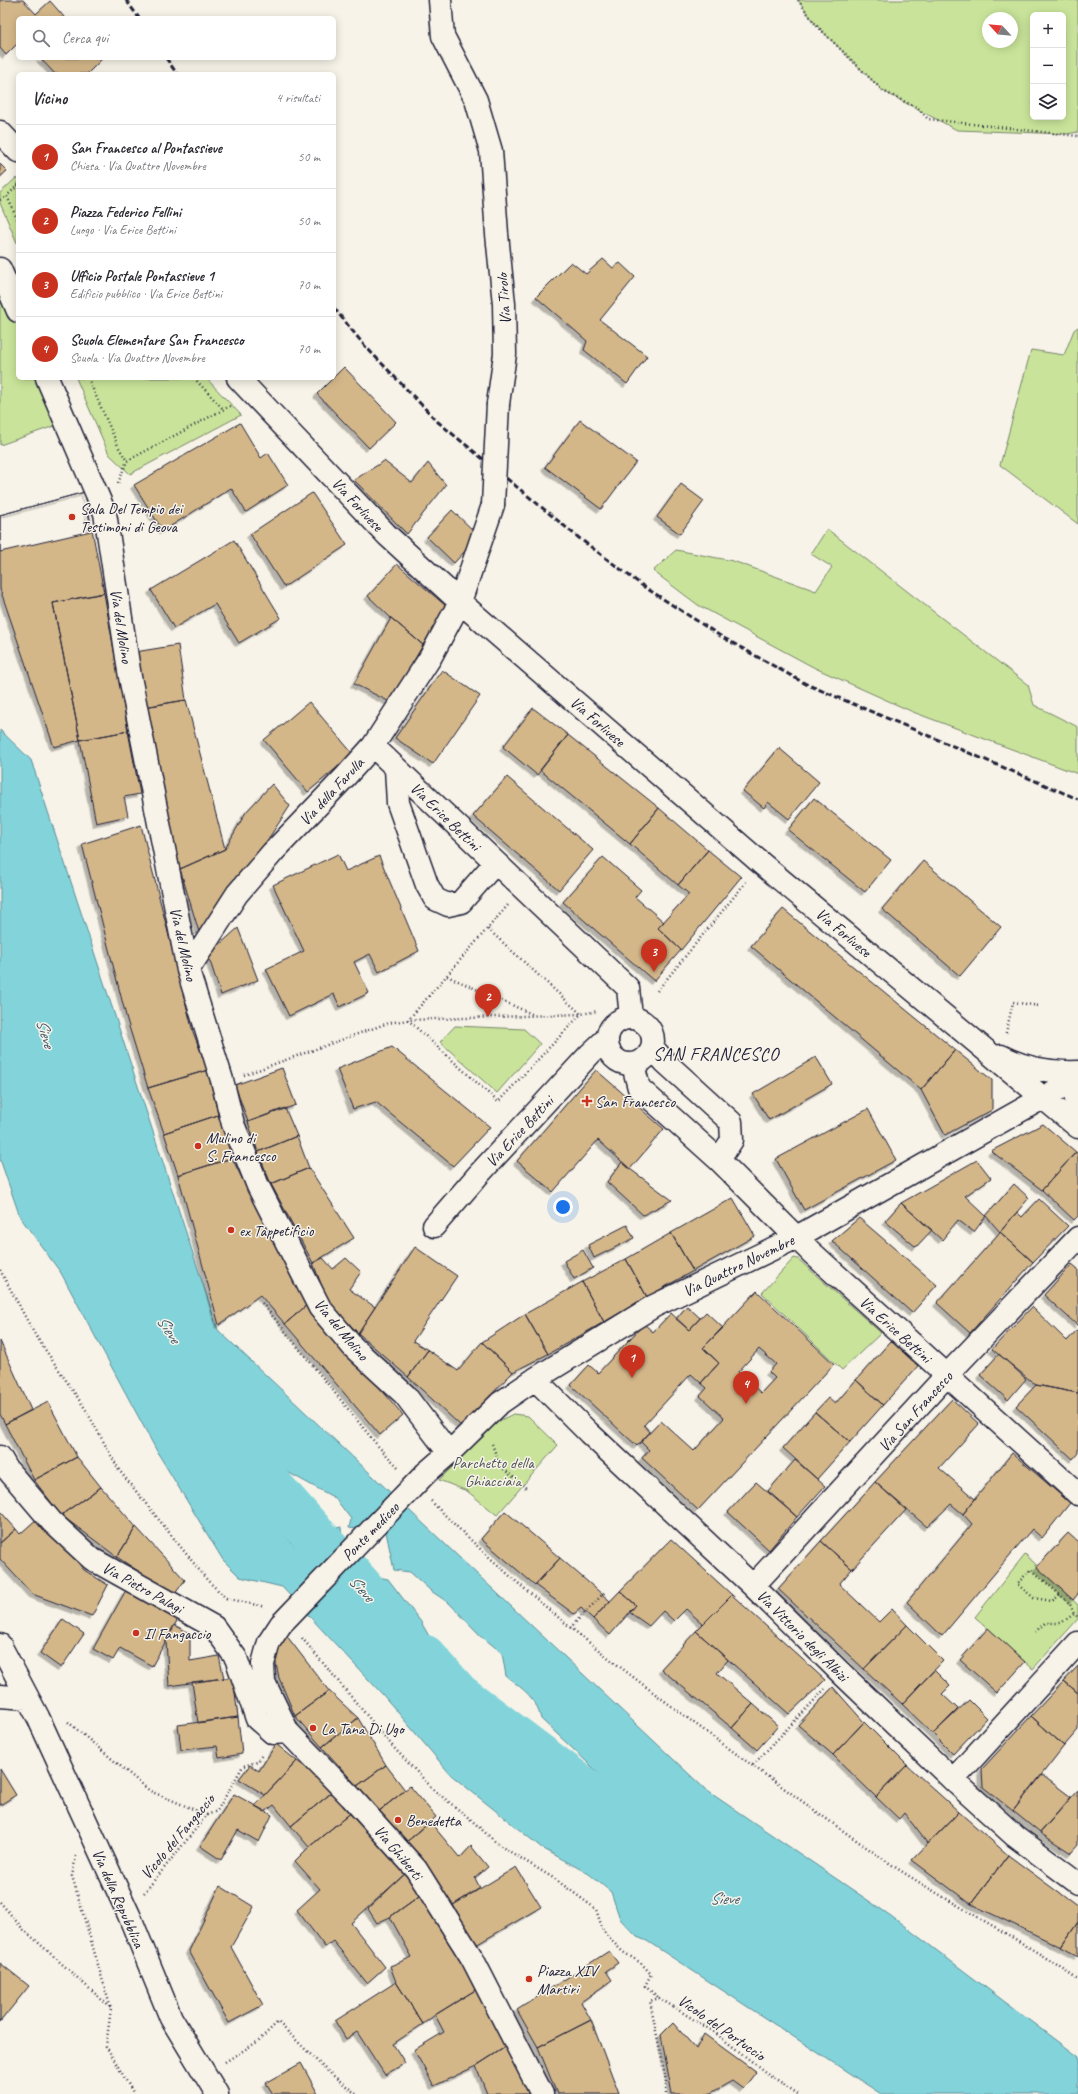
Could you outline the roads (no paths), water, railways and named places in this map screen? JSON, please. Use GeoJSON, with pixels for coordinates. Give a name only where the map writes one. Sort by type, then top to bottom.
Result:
{"type":"FeatureCollection","features":[{"type":"Feature","properties":{"kind":"street","name":"Via Tirolo"},"geometry":{"type":"LineString","coordinates":[[440,0],[443,36],[476,100],[492,150],[497,234],[504,304],[505,354],[498,404],[493,505],[460,602]]}},
{"type":"Feature","properties":{"kind":"street"},"geometry":{"type":"LineString","coordinates":[[0,132],[16,149]]}},
{"type":"Feature","properties":{"kind":"street"},"geometry":{"type":"LineString","coordinates":[[0,269],[16,306]]}},
{"type":"Feature","properties":{"kind":"street","name":"Via del Molino"},"geometry":{"type":"LineString","coordinates":[[48,380],[105,513],[130,678],[188,970],[222,1080],[233,1124],[258,1186],[300,1272],[320,1308],[352,1346],[405,1395],[449,1453]]}},
{"type":"Feature","properties":{"kind":"street","name":"Via Forlivese"},"geometry":{"type":"LineString","coordinates":[[240,380],[387,535],[460,602],[762,864],[1078,1127]]}},
{"type":"Feature","properties":{"kind":"street","name":"Via della Farulla"},"geometry":{"type":"LineString","coordinates":[[188,970],[237,894],[273,852],[373,746],[430,658],[460,602]]}},
{"type":"Feature","properties":{"kind":"street","name":"Via Erice Bettini"},"geometry":{"type":"LineString","coordinates":[[373,746],[628,988],[632,1017],[622,1019],[616,1023],[606,1039],[590,1054],[489,1163],[434,1226]]}},
{"type":"Feature","properties":{"kind":"street","name":"Via Erice Bettini"},"geometry":{"type":"LineString","coordinates":[[396,768],[398,803],[427,885],[435,899],[448,905],[461,902],[495,863]]}},
{"type":"Feature","properties":{"kind":"street"},"geometry":{"type":"LineString","coordinates":[[606,1039],[610,1055],[625,1064],[633,1065],[641,1061],[652,1047],[653,1038],[649,1029],[642,1022],[632,1017]]}},
{"type":"Feature","properties":{"kind":"street","name":"Via Forlivese"},"geometry":{"type":"LineString","coordinates":[[977,1043],[1015,1063],[1053,1073],[1078,1072]]}},
{"type":"Feature","properties":{"kind":"street"},"geometry":{"type":"LineString","coordinates":[[652,1047],[666,1062],[731,1122],[732,1140],[719,1160]]}},
{"type":"Feature","properties":{"kind":"street","name":"Via Erice Bettini"},"geometry":{"type":"LineString","coordinates":[[633,1065],[640,1088],[719,1160],[796,1238],[1078,1494]]}},
{"type":"Feature","properties":{"kind":"street","name":"Via Quattro Novembre"},"geometry":{"type":"LineString","coordinates":[[449,1453],[500,1403],[535,1379],[654,1306],[796,1238],[1078,1078]]}},
{"type":"Feature","properties":{"kind":"street"},"geometry":{"type":"LineString","coordinates":[[1078,1092],[1076,1098],[1078,1118]]}},
{"type":"Feature","properties":{"kind":"street","name":"Via San Francesco"},"geometry":{"type":"LineString","coordinates":[[753,1586],[947,1375],[1078,1238]]}},
{"type":"Feature","properties":{"kind":"street","name":"Via Vittorio degli Albizi"},"geometry":{"type":"LineString","coordinates":[[535,1379],[589,1433],[753,1586],[952,1780],[1015,1836],[1078,1883]]}},
{"type":"Feature","properties":{"kind":"street","name":"Ponte mediceo"},"geometry":{"type":"LineString","coordinates":[[275,1616],[449,1453]]}},
{"type":"Feature","properties":{"kind":"street","name":"Via Pietro Palagi"},"geometry":{"type":"LineString","coordinates":[[0,1457],[7,1469],[52,1522],[92,1559],[214,1627],[236,1658],[257,1719],[280,1733]]}},
{"type":"Feature","properties":{"kind":"street","name":"Via Ghiberti"},"geometry":{"type":"LineString","coordinates":[[275,1616],[263,1664],[264,1682],[280,1733],[351,1797],[416,1870],[472,1958],[542,2094]]}},
{"type":"Feature","properties":{"kind":"street"},"geometry":{"type":"LineString","coordinates":[[952,1780],[1078,1643]]}},
{"type":"Feature","properties":{"kind":"street","name":"Via della Repubblica"},"geometry":{"type":"LineString","coordinates":[[0,1645],[27,1698],[129,1916],[171,2018],[217,2094]]}},
{"type":"Feature","properties":{"kind":"street"},"geometry":{"type":"LineString","coordinates":[[0,1696],[27,1698]]}},
{"type":"Feature","properties":{"kind":"water","name":"Sieve"},"geometry":{"type":"Polygon","coordinates":[[[0,730],[31,760],[218,1330],[706,1790],[891,1916],[1078,2057],[1078,2094],[881,2094],[647,1941],[637,1937],[620,1919],[611,1892],[589,1874],[542,1848],[451,1775],[383,1695],[282,1587],[240,1577],[223,1560],[159,1455],[61,1273],[20,1217],[0,1159],[0,730]],[[255,1448],[247,1472],[247,1478],[256,1497],[265,1509],[275,1516],[282,1530],[294,1546],[312,1559],[322,1553],[325,1530],[341,1527],[344,1570],[388,1579],[421,1622],[434,1645],[464,1688],[469,1706],[539,1783],[580,1812],[612,1827],[641,1836],[642,1817],[628,1806],[619,1792],[541,1719],[536,1705],[528,1694],[506,1676],[502,1653],[480,1635],[449,1603],[431,1591],[410,1572],[394,1570],[386,1532],[349,1528],[351,1519],[335,1498],[269,1462],[255,1448]]]}},
{"type":"Feature","properties":{"kind":"waterway","name":"Sieve"},"geometry":{"type":"LineString","coordinates":[[219,1408],[256,1470],[364,1591]]}},
{"type":"Feature","properties":{"kind":"waterway","name":"Sieve"},"geometry":{"type":"LineString","coordinates":[[424,1657],[458,1695],[691,1870]]}},
{"type":"Feature","properties":{"kind":"railway"},"geometry":{"type":"LineString","coordinates":[[126,0],[138,16]]}},
{"type":"Feature","properties":{"kind":"railway"},"geometry":{"type":"LineString","coordinates":[[167,60],[176,72]]}},
{"type":"Feature","properties":{"kind":"railway"},"geometry":{"type":"LineString","coordinates":[[336,310],[364,345],[438,422],[579,538],[643,586],[722,637],[806,684],[1078,799]]}},
{"type":"Feature","properties":{"kind":"place","name":"Sala Del Tempio dei Testimoni di Geova"},"geometry":{"type":"Point","coordinates":[72,517]}},
{"type":"Feature","properties":{"kind":"place","name":"Ufficio Postale Pontassieve 1"},"geometry":{"type":"Point","coordinates":[654,972]}},
{"type":"Feature","properties":{"kind":"place","name":"Piazza Federico Fellini"},"geometry":{"type":"Point","coordinates":[488,1017]}},
{"type":"Feature","properties":{"kind":"place","name":"San Francesco"},"geometry":{"type":"Point","coordinates":[587,1101]}},
{"type":"Feature","properties":{"kind":"place","name":"Mulino di S. Francesco"},"geometry":{"type":"Point","coordinates":[198,1146]}},
{"type":"Feature","properties":{"kind":"place","name":"ex Tappetificio"},"geometry":{"type":"Point","coordinates":[231,1230]}},
{"type":"Feature","properties":{"kind":"place","name":"San Francesco al Pontassieve"},"geometry":{"type":"Point","coordinates":[632,1378]}},
{"type":"Feature","properties":{"kind":"place","name":"Scuola Elementare San Francesco"},"geometry":{"type":"Point","coordinates":[746,1404]}},
{"type":"Feature","properties":{"kind":"place","name":"Il Fangaccio"},"geometry":{"type":"Point","coordinates":[136,1633]}},
{"type":"Feature","properties":{"kind":"place","name":"La Tana Di Ugo"},"geometry":{"type":"Point","coordinates":[313,1728]}},
{"type":"Feature","properties":{"kind":"place","name":"Benedetta"},"geometry":{"type":"Point","coordinates":[398,1820]}},
{"type":"Feature","properties":{"kind":"place","name":"Piazza XIV Martiri"},"geometry":{"type":"Point","coordinates":[529,1979]}},
{"type":"Feature","properties":{"kind":"district","name":"SAN FRANCESCO"},"geometry":{"type":"Point","coordinates":[716,1054]}},
{"type":"Feature","properties":{"kind":"park label","name":"Parchetto della Ghiacciaia"},"geometry":{"type":"Point","coordinates":[493,1471]}}]}
